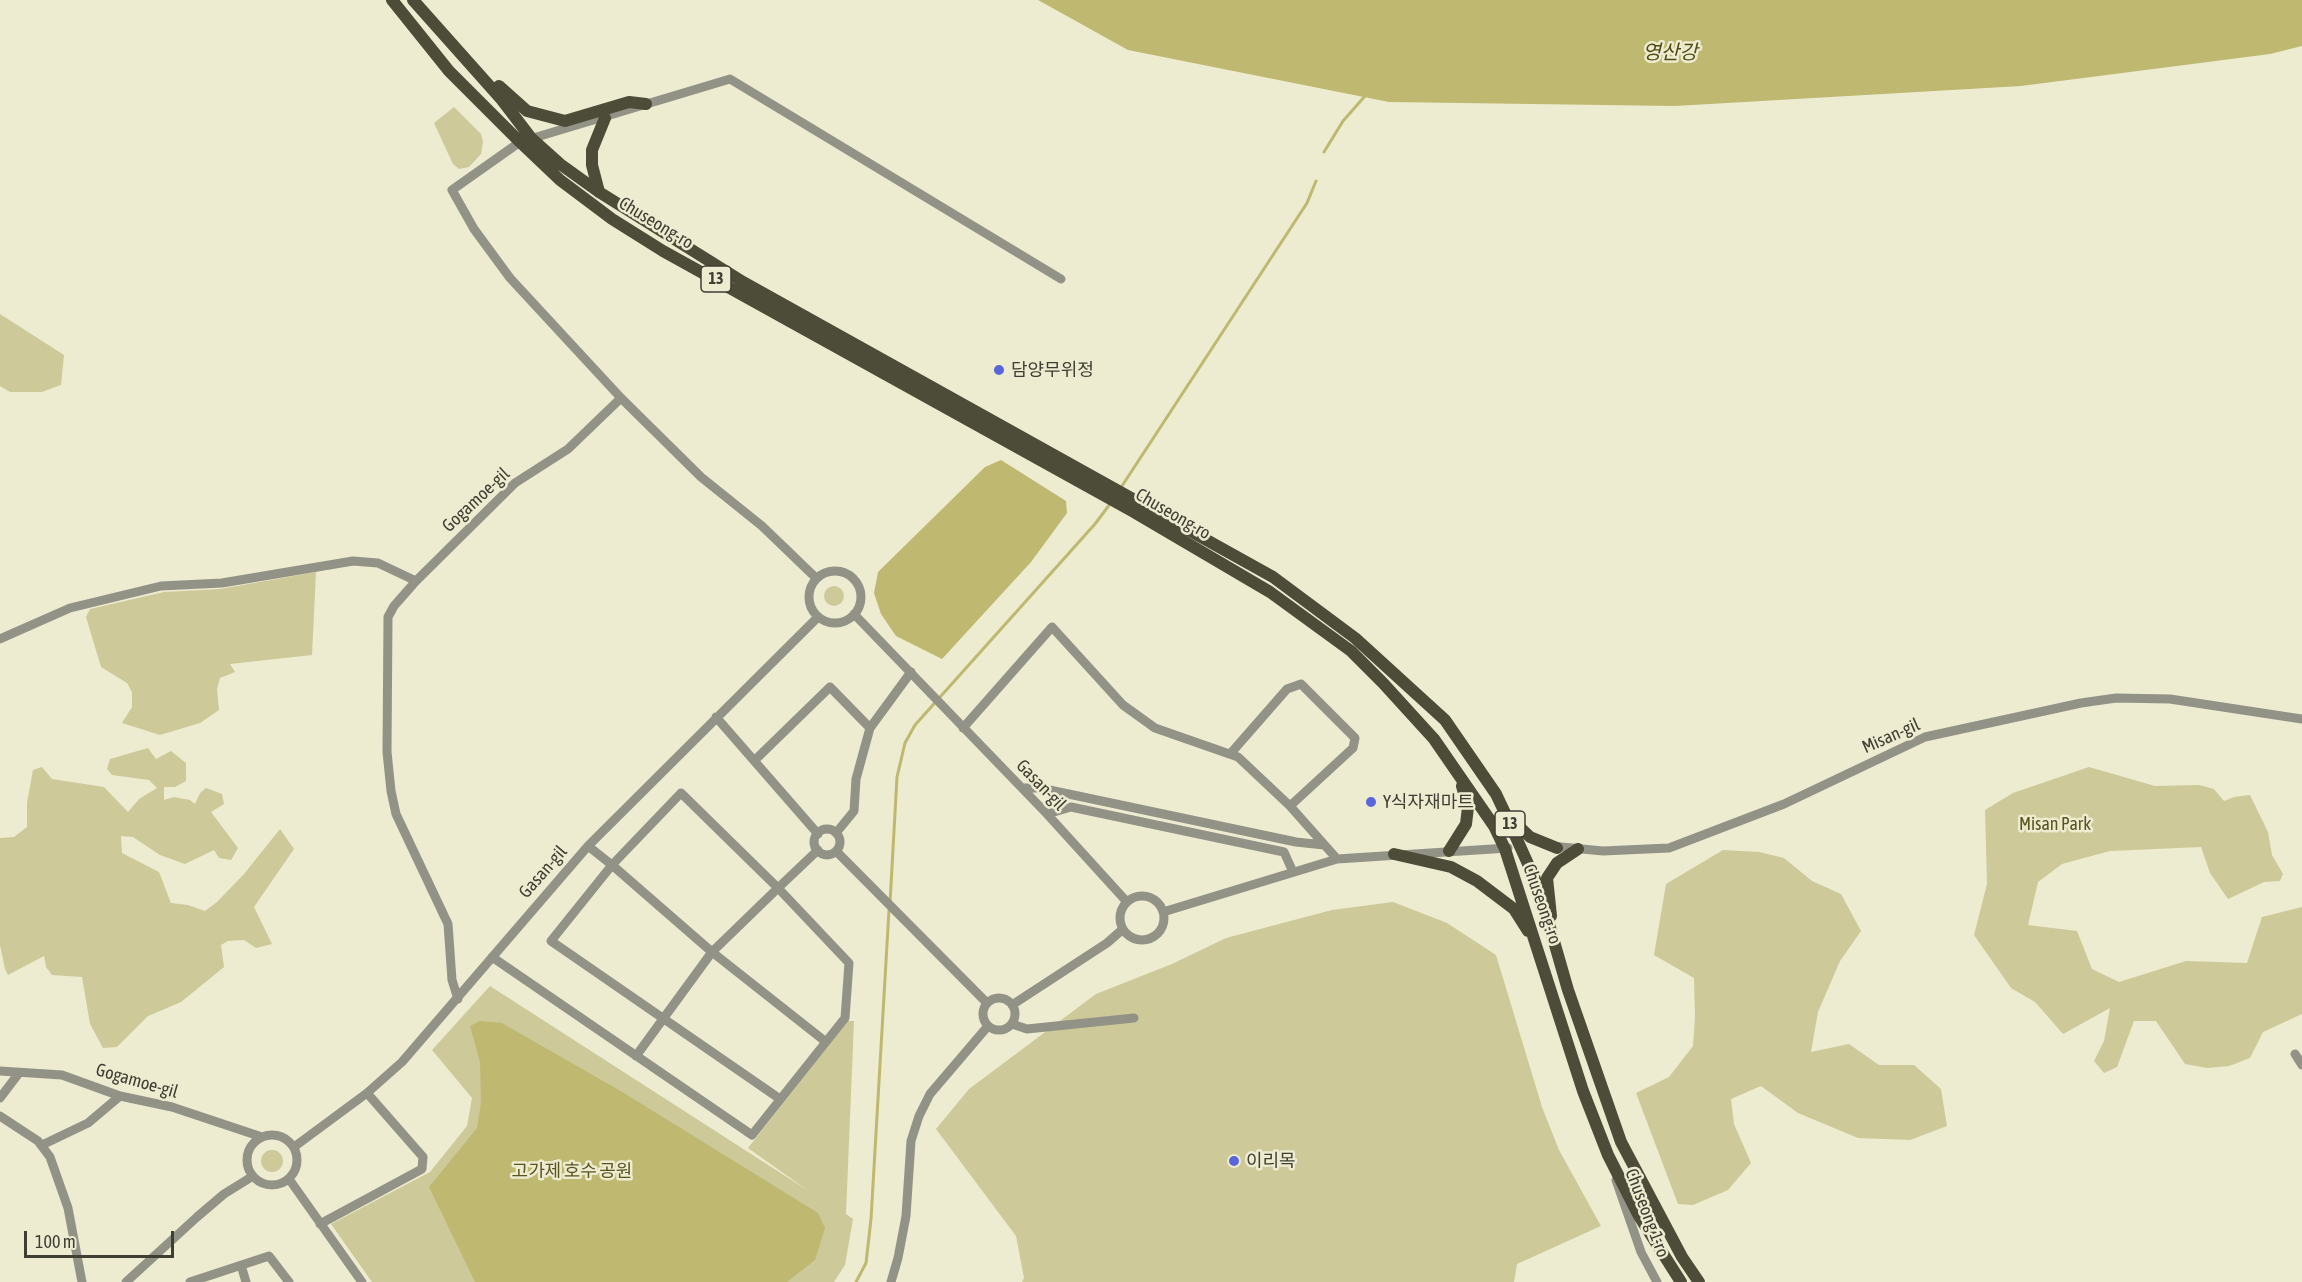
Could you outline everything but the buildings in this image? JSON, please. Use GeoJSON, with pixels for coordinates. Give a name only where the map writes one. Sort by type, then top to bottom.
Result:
{"type":"FeatureCollection","features":[{"type":"Feature","properties":{"kind":"main road","name":"Chuseong-ro"},"geometry":{"type":"LineString","coordinates":[[392,0],[449,71],[526,140],[599,192],[743,282],[1137,508],[1270,592],[1351,651],[1434,739],[1494,826],[1505,849],[1538,946],[1582,1091],[1608,1155],[1639,1216],[1681,1282]]}},
{"type":"Feature","properties":{"kind":"main road","name":"Chuseong-ro"},"geometry":{"type":"LineString","coordinates":[[414,0],[502,100],[526,140],[560,180],[612,219],[663,251],[1097,485]]}},
{"type":"Feature","properties":{"kind":"main road"},"geometry":{"type":"LineString","coordinates":[[414,0],[434,15],[486,72],[527,111],[565,121],[629,102],[646,104]]}},
{"type":"Feature","properties":{"kind":"main road"},"geometry":{"type":"LineString","coordinates":[[599,192],[592,165],[592,150],[605,118]]}},
{"type":"Feature","properties":{"kind":"main road","name":"Chuseong-ro"},"geometry":{"type":"LineString","coordinates":[[1137,508],[1273,577],[1355,638],[1445,720],[1496,794],[1538,886],[1593,1067],[1621,1142],[1682,1257],[1699,1282]]}},
{"type":"Feature","properties":{"kind":"main road"},"geometry":{"type":"LineString","coordinates":[[1449,851],[1466,824],[1468,807],[1459,776]]}},
{"type":"Feature","properties":{"kind":"main road"},"geometry":{"type":"LineString","coordinates":[[1505,813],[1530,837],[1557,848]]}},
{"type":"Feature","properties":{"kind":"main road"},"geometry":{"type":"LineString","coordinates":[[1551,933],[1550,890],[1547,878],[1557,863],[1578,849]]}},
{"type":"Feature","properties":{"kind":"main road"},"geometry":{"type":"LineString","coordinates":[[1394,854],[1451,867],[1477,881],[1514,909],[1538,946]]}},
{"type":"Feature","properties":{"kind":"main road"},"geometry":{"type":"LineString","coordinates":[[1682,1257],[1709,1282]]}},
{"type":"Feature","properties":{"kind":"street"},"geometry":{"type":"LineString","coordinates":[[816,578],[762,526],[701,477],[621,398],[510,278],[474,229],[452,190],[526,140],[730,79],[1062,279]]}},
{"type":"Feature","properties":{"kind":"street","name":"Gogamoe-gil"},"geometry":{"type":"LineString","coordinates":[[458,999],[452,980],[448,924],[396,814],[391,791],[387,752],[388,617],[394,606],[416,581],[515,483],[568,449],[621,398]]}},
{"type":"Feature","properties":{"kind":"street"},"geometry":{"type":"LineString","coordinates":[[0,639],[70,608],[161,586],[222,583],[353,561],[378,563],[416,581]]}},
{"type":"Feature","properties":{"kind":"street"},"geometry":{"type":"LineString","coordinates":[[831,571],[839,571],[852,577],[861,592],[861,600],[854,614],[840,622],[832,623],[818,617],[812,610],[809,593],[816,578],[831,571]]}},
{"type":"Feature","properties":{"kind":"street","name":"Gasan-gil"},"geometry":{"type":"LineString","coordinates":[[854,614],[1047,814],[1127,902]]}},
{"type":"Feature","properties":{"kind":"street","name":"Gasan-gil"},"geometry":{"type":"LineString","coordinates":[[294,1147],[367,1094],[409,1054],[588,846],[818,617]]}},
{"type":"Feature","properties":{"kind":"street"},"geometry":{"type":"LineString","coordinates":[[963,728],[1052,627],[1123,705],[1155,728],[1188,741],[1231,753],[1260,776],[1337,859]]}},
{"type":"Feature","properties":{"kind":"street"},"geometry":{"type":"LineString","coordinates":[[836,833],[854,811],[856,779],[870,728],[911,672]]}},
{"type":"Feature","properties":{"kind":"street"},"geometry":{"type":"LineString","coordinates":[[1231,753],[1287,689],[1301,684],[1354,738],[1353,748],[1290,806]]}},
{"type":"Feature","properties":{"kind":"street"},"geometry":{"type":"LineString","coordinates":[[754,760],[830,687],[870,728]]}},
{"type":"Feature","properties":{"kind":"street","name":"Misan-gil"},"geometry":{"type":"LineString","coordinates":[[1505,849],[1519,844],[1537,843],[1557,848],[1604,851],[1669,848],[1784,804],[1925,737],[2081,703],[2116,698],[2170,699],[2302,719]]}},
{"type":"Feature","properties":{"kind":"street"},"geometry":{"type":"LineString","coordinates":[[716,717],[818,834]]}},
{"type":"Feature","properties":{"kind":"street"},"geometry":{"type":"LineString","coordinates":[[1022,788],[1041,788],[1296,842],[1324,845]]}},
{"type":"Feature","properties":{"kind":"street"},"geometry":{"type":"LineString","coordinates":[[492,957],[752,1135],[780,1100],[845,1018],[849,963],[778,888],[681,793],[612,865],[551,941],[780,1100]]}},
{"type":"Feature","properties":{"kind":"street"},"geometry":{"type":"LineString","coordinates":[[1047,814],[1071,807],[1284,852],[1293,872]]}},
{"type":"Feature","properties":{"kind":"street"},"geometry":{"type":"LineString","coordinates":[[829,829],[836,833],[840,844],[836,852],[828,855],[818,850],[815,841],[818,834],[829,829]]}},
{"type":"Feature","properties":{"kind":"street"},"geometry":{"type":"LineString","coordinates":[[588,846],[712,952],[826,1042]]}},
{"type":"Feature","properties":{"kind":"street"},"geometry":{"type":"LineString","coordinates":[[1163,912],[1337,859],[1505,849]]}},
{"type":"Feature","properties":{"kind":"street"},"geometry":{"type":"LineString","coordinates":[[636,1056],[712,952],[818,850]]}},
{"type":"Feature","properties":{"kind":"street"},"geometry":{"type":"LineString","coordinates":[[836,852],[987,1003]]}},
{"type":"Feature","properties":{"kind":"street"},"geometry":{"type":"LineString","coordinates":[[1148,897],[1154,900],[1163,912],[1162,926],[1154,937],[1147,940],[1133,938],[1123,929],[1121,915],[1127,902],[1134,898],[1148,897]]}},
{"type":"Feature","properties":{"kind":"street"},"geometry":{"type":"LineString","coordinates":[[1012,1005],[1107,943],[1123,929]]}},
{"type":"Feature","properties":{"kind":"street"},"geometry":{"type":"LineString","coordinates":[[1000,998],[1012,1005],[1015,1014],[1012,1023],[1004,1030],[988,1026],[983,1012],[987,1003],[1000,998]]}},
{"type":"Feature","properties":{"kind":"street"},"geometry":{"type":"LineString","coordinates":[[1012,1023],[1028,1029],[1134,1018]]}},
{"type":"Feature","properties":{"kind":"street"},"geometry":{"type":"LineString","coordinates":[[891,1282],[906,1216],[911,1141],[919,1116],[930,1094],[988,1026]]}},
{"type":"Feature","properties":{"kind":"street"},"geometry":{"type":"LineString","coordinates":[[2295,1054],[2302,1065]]}},
{"type":"Feature","properties":{"kind":"street","name":"Gogamoe-gil"},"geometry":{"type":"LineString","coordinates":[[0,1071],[62,1075],[120,1096],[172,1107],[262,1137]]}},
{"type":"Feature","properties":{"kind":"street"},"geometry":{"type":"LineString","coordinates":[[0,1098],[19,1073]]}},
{"type":"Feature","properties":{"kind":"street"},"geometry":{"type":"LineString","coordinates":[[320,1224],[422,1169],[423,1157],[367,1094]]}},
{"type":"Feature","properties":{"kind":"street"},"geometry":{"type":"LineString","coordinates":[[42,1145],[88,1123],[120,1096]]}},
{"type":"Feature","properties":{"kind":"street"},"geometry":{"type":"LineString","coordinates":[[0,1116],[42,1145],[50,1157],[68,1208],[82,1282]]}},
{"type":"Feature","properties":{"kind":"street"},"geometry":{"type":"LineString","coordinates":[[276,1135],[283,1137],[294,1147],[296,1167],[288,1179],[274,1185],[266,1184],[253,1176],[247,1162],[248,1155],[251,1147],[262,1137],[276,1135]]}},
{"type":"Feature","properties":{"kind":"street","name":"Chuseong 1-ro"},"geometry":{"type":"LineString","coordinates":[[1608,1155],[1634,1234],[1657,1282]]}},
{"type":"Feature","properties":{"kind":"street"},"geometry":{"type":"LineString","coordinates":[[126,1282],[206,1209],[253,1176]]}},
{"type":"Feature","properties":{"kind":"street"},"geometry":{"type":"LineString","coordinates":[[288,1179],[362,1282]]}},
{"type":"Feature","properties":{"kind":"street"},"geometry":{"type":"LineString","coordinates":[[189,1282],[269,1256],[289,1282]]}},
{"type":"Feature","properties":{"kind":"street"},"geometry":{"type":"LineString","coordinates":[[241,1265],[246,1282]]}},
{"type":"Feature","properties":{"kind":"green space"},"geometry":{"type":"Polygon","coordinates":[[[454,107],[481,134],[483,142],[481,154],[469,167],[459,169],[453,164],[434,123],[454,107]]]}},
{"type":"Feature","properties":{"kind":"green space"},"geometry":{"type":"Polygon","coordinates":[[[0,314],[64,355],[61,385],[42,392],[10,392],[0,386],[0,314]]]}},
{"type":"Feature","properties":{"kind":"green space"},"geometry":{"type":"Polygon","coordinates":[[[316,572],[312,655],[230,664],[235,672],[220,678],[217,689],[219,710],[200,723],[160,735],[122,723],[132,707],[132,692],[127,683],[101,667],[86,617],[90,609],[164,592],[220,589],[316,572]]]}},
{"type":"Feature","properties":{"kind":"green space"},"geometry":{"type":"Polygon","coordinates":[[[834,586],[841,589],[844,596],[841,603],[834,606],[827,603],[824,596],[827,589],[834,586]]]}},
{"type":"Feature","properties":{"kind":"green space"},"geometry":{"type":"Polygon","coordinates":[[[148,748],[156,759],[171,751],[186,763],[186,781],[175,787],[164,787],[164,800],[174,797],[190,800],[195,804],[200,793],[206,788],[222,794],[224,804],[211,812],[238,848],[231,860],[219,858],[214,850],[185,864],[160,855],[133,837],[121,836],[122,853],[159,872],[171,903],[188,905],[205,911],[244,874],[280,829],[294,849],[254,907],[272,944],[256,948],[244,940],[228,941],[221,945],[224,967],[181,1002],[148,1016],[117,1047],[103,1048],[90,1024],[82,977],[52,975],[46,967],[44,956],[8,975],[5,969],[0,945],[0,838],[14,837],[27,827],[27,803],[33,770],[42,767],[52,779],[104,787],[128,812],[139,799],[157,788],[149,780],[112,775],[107,769],[110,759],[148,748]]]}},
{"type":"Feature","properties":{"kind":"green space","name":"Misan Park"},"geometry":{"type":"Polygon","coordinates":[[[2089,767],[2155,786],[2199,785],[2214,789],[2224,801],[2250,795],[2268,832],[2272,855],[2283,874],[2280,881],[2264,882],[2228,899],[2210,873],[2201,847],[2110,851],[2062,864],[2038,882],[2028,925],[2077,931],[2092,969],[2119,982],[2186,961],[2247,963],[2262,917],[2302,907],[2302,1014],[2263,1032],[2250,1058],[2229,1066],[2207,1068],[2185,1064],[2156,1021],[2134,1021],[2117,1067],[2104,1073],[2094,1061],[2104,1041],[2110,1008],[2063,1034],[2035,1002],[2011,988],[1974,935],[1987,884],[1985,810],[2013,793],[2089,767]]]}},
{"type":"Feature","properties":{"kind":"green space"},"geometry":{"type":"Polygon","coordinates":[[[1723,850],[1759,852],[1784,858],[1812,881],[1841,894],[1861,931],[1840,961],[1818,1012],[1811,1052],[1849,1044],[1879,1065],[1914,1065],[1941,1089],[1947,1126],[1910,1140],[1858,1138],[1798,1113],[1761,1086],[1731,1099],[1734,1124],[1751,1163],[1728,1190],[1693,1205],[1678,1204],[1636,1093],[1669,1077],[1693,1046],[1694,978],[1654,955],[1666,884],[1723,850]]]}},
{"type":"Feature","properties":{"kind":"green space"},"geometry":{"type":"Polygon","coordinates":[[[1393,902],[1447,923],[1496,955],[1542,1107],[1559,1150],[1601,1226],[1517,1264],[1514,1282],[1022,1282],[1024,1278],[1016,1236],[936,1129],[969,1089],[1096,994],[1172,964],[1226,938],[1332,910],[1393,902]]]}},
{"type":"Feature","properties":{"kind":"green space","name":"고가제 호수 공원"},"geometry":{"type":"Polygon","coordinates":[[[490,986],[807,1190],[748,1148],[848,1021],[854,1021],[846,1214],[853,1219],[845,1265],[834,1282],[372,1282],[331,1224],[430,1172],[467,1126],[472,1098],[432,1050],[490,986]]]}},
{"type":"Feature","properties":{"kind":"green space"},"geometry":{"type":"Polygon","coordinates":[[[272,1150],[280,1153],[283,1161],[280,1169],[272,1172],[264,1169],[261,1161],[264,1153],[272,1150]]]}},
{"type":"Feature","properties":{"kind":"water","name":"영산강"},"geometry":{"type":"Polygon","coordinates":[[[1038,0],[2302,0],[2302,46],[2270,54],[2021,86],[1675,106],[1389,102],[1128,50],[1038,0]]]}},
{"type":"Feature","properties":{"kind":"water"},"geometry":{"type":"Polygon","coordinates":[[[1001,460],[1066,501],[1067,513],[1031,562],[942,659],[896,636],[881,614],[874,593],[878,572],[985,467],[1001,460]]]}},
{"type":"Feature","properties":{"kind":"water","name":"고가제 호수 공원"},"geometry":{"type":"Polygon","coordinates":[[[480,1021],[502,1023],[624,1093],[818,1213],[825,1228],[815,1260],[787,1282],[475,1282],[429,1187],[477,1128],[481,1103],[480,1062],[470,1026],[480,1021]]]}},
{"type":"Feature","properties":{"kind":"waterway"},"geometry":{"type":"LineString","coordinates":[[1324,152],[1343,121],[1365,96]]}},
{"type":"Feature","properties":{"kind":"waterway"},"geometry":{"type":"LineString","coordinates":[[1120,489],[1307,203],[1316,181]]}},
{"type":"Feature","properties":{"kind":"waterway"},"geometry":{"type":"LineString","coordinates":[[890,903],[897,777],[905,743],[915,725],[1095,524],[1110,504]]}},
{"type":"Feature","properties":{"kind":"waterway"},"geometry":{"type":"LineString","coordinates":[[856,1282],[866,1263],[871,1219],[889,910]]}},
{"type":"Feature","properties":{"kind":"place","name":"담양무위정"},"geometry":{"type":"Point","coordinates":[999,370]}},
{"type":"Feature","properties":{"kind":"place","name":"Y식자재마트"},"geometry":{"type":"Point","coordinates":[1371,802]}},
{"type":"Feature","properties":{"kind":"place","name":"이리목"},"geometry":{"type":"Point","coordinates":[1234,1161]}}]}
